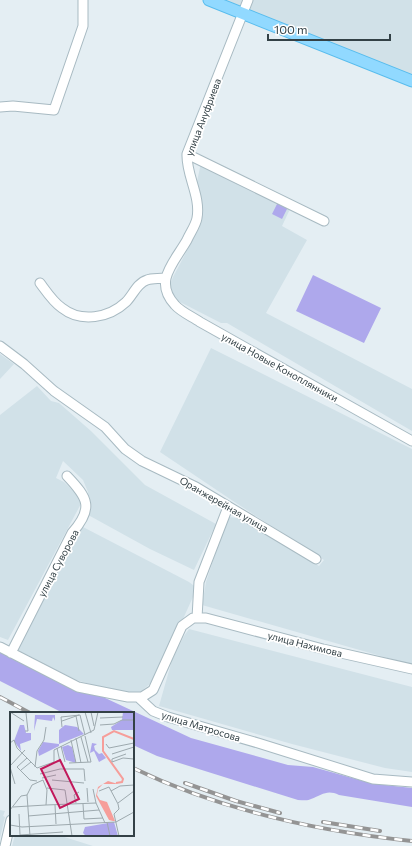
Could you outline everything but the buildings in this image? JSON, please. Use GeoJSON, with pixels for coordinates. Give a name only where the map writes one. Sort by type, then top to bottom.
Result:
{"type":"FeatureCollection","features":[{"type":"Feature","properties":{"kind":"main road"},"geometry":{"type":"LineString","coordinates":[[209,0],[412,81]]}},
{"type":"Feature","properties":{"kind":"street"},"geometry":{"type":"LineString","coordinates":[[0,107],[13,106],[54,110],[83,26],[83,0]]}},
{"type":"Feature","properties":{"kind":"street","name":"улица Ануфриева"},"geometry":{"type":"LineString","coordinates":[[165,278],[194,227],[197,218],[197,206],[191,178],[186,166],[187,154],[248,0]]}},
{"type":"Feature","properties":{"kind":"street"},"geometry":{"type":"LineString","coordinates":[[187,154],[324,221]]}},
{"type":"Feature","properties":{"kind":"street"},"geometry":{"type":"LineString","coordinates":[[40,283],[62,308],[74,315],[93,318],[113,313],[127,301],[140,284],[146,280],[165,278]]}},
{"type":"Feature","properties":{"kind":"street","name":"улица Новые Коноплянники"},"geometry":{"type":"LineString","coordinates":[[165,278],[165,291],[176,306],[200,322],[412,441]]}},
{"type":"Feature","properties":{"kind":"street","name":"Оранжерейная улица"},"geometry":{"type":"LineString","coordinates":[[0,346],[24,364],[54,391],[105,427],[125,449],[142,461],[196,487],[316,559]]}},
{"type":"Feature","properties":{"kind":"street","name":"улица Суворова"},"geometry":{"type":"LineString","coordinates":[[11,653],[72,533],[81,523],[85,514],[86,502],[80,489],[67,476]]}},
{"type":"Feature","properties":{"kind":"street"},"geometry":{"type":"LineString","coordinates":[[0,647],[78,686],[128,697],[142,697],[153,690],[182,626],[193,618],[198,618],[199,582],[228,507]]}},
{"type":"Feature","properties":{"kind":"street","name":"улица Нахимова"},"geometry":{"type":"LineString","coordinates":[[198,618],[206,618],[323,649],[412,669]]}},
{"type":"Feature","properties":{"kind":"street","name":"улица Матросова"},"geometry":{"type":"LineString","coordinates":[[138,697],[153,711],[168,717],[373,779],[412,782]]}},
{"type":"Feature","properties":{"kind":"street"},"geometry":{"type":"LineString","coordinates":[[5,846],[10,824]]}},
{"type":"Feature","properties":{"kind":"shaded area"},"geometry":{"type":"Polygon","coordinates":[[[222,0],[412,0],[412,76],[222,0]]]}},
{"type":"Feature","properties":{"kind":"shaded area"},"geometry":{"type":"Polygon","coordinates":[[[201,163],[291,207],[282,226],[307,240],[266,313],[412,389],[412,431],[227,323],[221,323],[178,301],[172,293],[170,285],[200,226],[203,213],[196,186],[201,163]]]}},
{"type":"Feature","properties":{"kind":"shaded area"},"geometry":{"type":"Polygon","coordinates":[[[278,202],[288,207],[282,219],[272,214],[278,202]]]}},
{"type":"Feature","properties":{"kind":"shaded area"},"geometry":{"type":"Polygon","coordinates":[[[313,275],[381,308],[364,343],[296,311],[313,275]]]}},
{"type":"Feature","properties":{"kind":"shaded area"},"geometry":{"type":"Polygon","coordinates":[[[211,348],[412,449],[412,665],[202,605],[206,582],[229,517],[237,518],[256,528],[319,566],[324,560],[160,452],[211,348]]]}},
{"type":"Feature","properties":{"kind":"shaded area"},"geometry":{"type":"Polygon","coordinates":[[[0,354],[14,364],[0,379],[0,354]]]}},
{"type":"Feature","properties":{"kind":"shaded area"},"geometry":{"type":"Polygon","coordinates":[[[37,386],[51,401],[59,403],[91,431],[145,485],[216,524],[194,570],[150,549],[90,516],[88,492],[83,480],[63,461],[56,478],[64,482],[83,500],[8,640],[0,637],[0,415],[37,386]]]}},
{"type":"Feature","properties":{"kind":"shaded area"},"geometry":{"type":"Polygon","coordinates":[[[83,527],[189,582],[197,588],[174,639],[152,682],[137,695],[114,691],[76,680],[17,650],[83,527]]]}},
{"type":"Feature","properties":{"kind":"shaded area"},"geometry":{"type":"Polygon","coordinates":[[[189,629],[412,687],[412,772],[385,768],[292,744],[159,706],[172,660],[189,629]]]}},
{"type":"Feature","properties":{"kind":"shaded area"},"geometry":{"type":"Polygon","coordinates":[[[0,649],[191,738],[288,765],[313,767],[363,781],[373,779],[385,785],[412,788],[412,807],[339,795],[335,793],[325,793],[308,800],[298,800],[157,756],[134,745],[134,712],[61,712],[0,681],[0,649]]]}},
{"type":"Feature","properties":{"kind":"shaded area"},"geometry":{"type":"Polygon","coordinates":[[[0,810],[5,811],[3,816],[5,817],[0,838],[0,810]]]}},
{"type":"Feature","properties":{"kind":"shaded area"},"geometry":{"type":"Polygon","coordinates":[[[15,836],[61,836],[93,846],[12,846],[15,836]]]}},
{"type":"Feature","properties":{"kind":"railway"},"geometry":{"type":"LineString","coordinates":[[0,697],[28,712]]}},
{"type":"Feature","properties":{"kind":"railway"},"geometry":{"type":"LineString","coordinates":[[134,768],[166,783],[234,807],[304,825],[376,837],[412,841]]}},
{"type":"Feature","properties":{"kind":"railway"},"geometry":{"type":"LineString","coordinates":[[185,783],[236,801],[280,813]]}},
{"type":"Feature","properties":{"kind":"railway"},"geometry":{"type":"LineString","coordinates":[[323,822],[380,831]]}}]}
